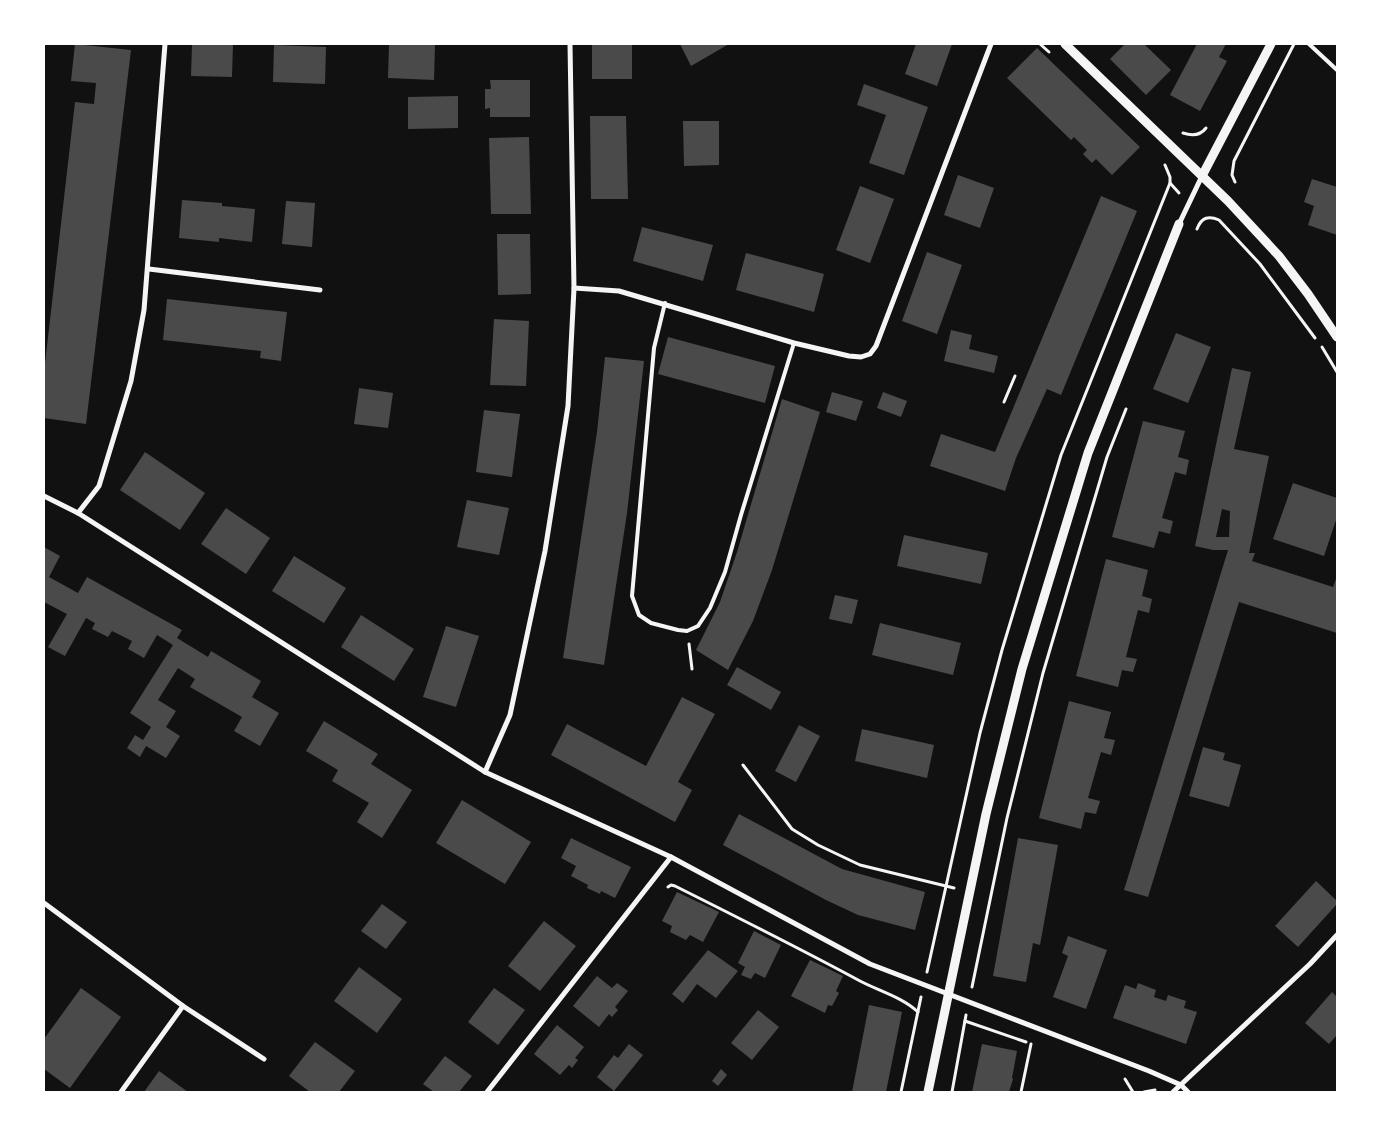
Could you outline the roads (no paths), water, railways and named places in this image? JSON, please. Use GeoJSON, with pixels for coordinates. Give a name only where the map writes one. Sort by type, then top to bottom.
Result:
{"type":"FeatureCollection","features":[{"type":"Feature","properties":{"kind":"street"},"geometry":{"type":"LineString","coordinates":[[78,513],[99,486],[131,381],[144,310],[149,269],[165,44]]}},
{"type":"Feature","properties":{"kind":"street"},"geometry":{"type":"LineString","coordinates":[[485,772],[510,715],[545,551],[568,406],[574,288],[570,44]]}},
{"type":"Feature","properties":{"kind":"street"},"geometry":{"type":"LineString","coordinates":[[574,288],[619,291],[794,343],[849,356],[862,357],[870,354],[876,346],[992,44]]}},
{"type":"Feature","properties":{"kind":"street"},"geometry":{"type":"LineString","coordinates":[[1065,44],[1202,176],[1279,256],[1337,337]]}},
{"type":"Feature","properties":{"kind":"street"},"geometry":{"type":"LineString","coordinates":[[928,1092],[986,814],[1025,660],[1088,453],[1179,224],[1271,44]]}},
{"type":"Feature","properties":{"kind":"street"},"geometry":{"type":"LineString","coordinates":[[149,269],[320,290]]}},
{"type":"Feature","properties":{"kind":"street"},"geometry":{"type":"LineString","coordinates":[[44,496],[78,513],[485,772],[671,858],[870,964],[1149,1071],[1181,1085],[1188,1092]]}},
{"type":"Feature","properties":{"kind":"street"},"geometry":{"type":"LineString","coordinates":[[488,1092],[671,858]]}},
{"type":"Feature","properties":{"kind":"street"},"geometry":{"type":"LineString","coordinates":[[44,903],[183,1006],[264,1059]]}},
{"type":"Feature","properties":{"kind":"street"},"geometry":{"type":"LineString","coordinates":[[1173,1092],[1310,964],[1337,934]]}},
{"type":"Feature","properties":{"kind":"street"},"geometry":{"type":"LineString","coordinates":[[121,1092],[183,1006]]}},
{"type":"Feature","properties":{"kind":"lane"},"geometry":{"type":"LineString","coordinates":[[1309,44],[1337,70]]}},
{"type":"Feature","properties":{"kind":"lane"},"geometry":{"type":"LineString","coordinates":[[665,304],[654,348],[632,596],[639,615],[650,623],[687,631],[698,626],[710,608],[725,572],[794,343]]}}]}
